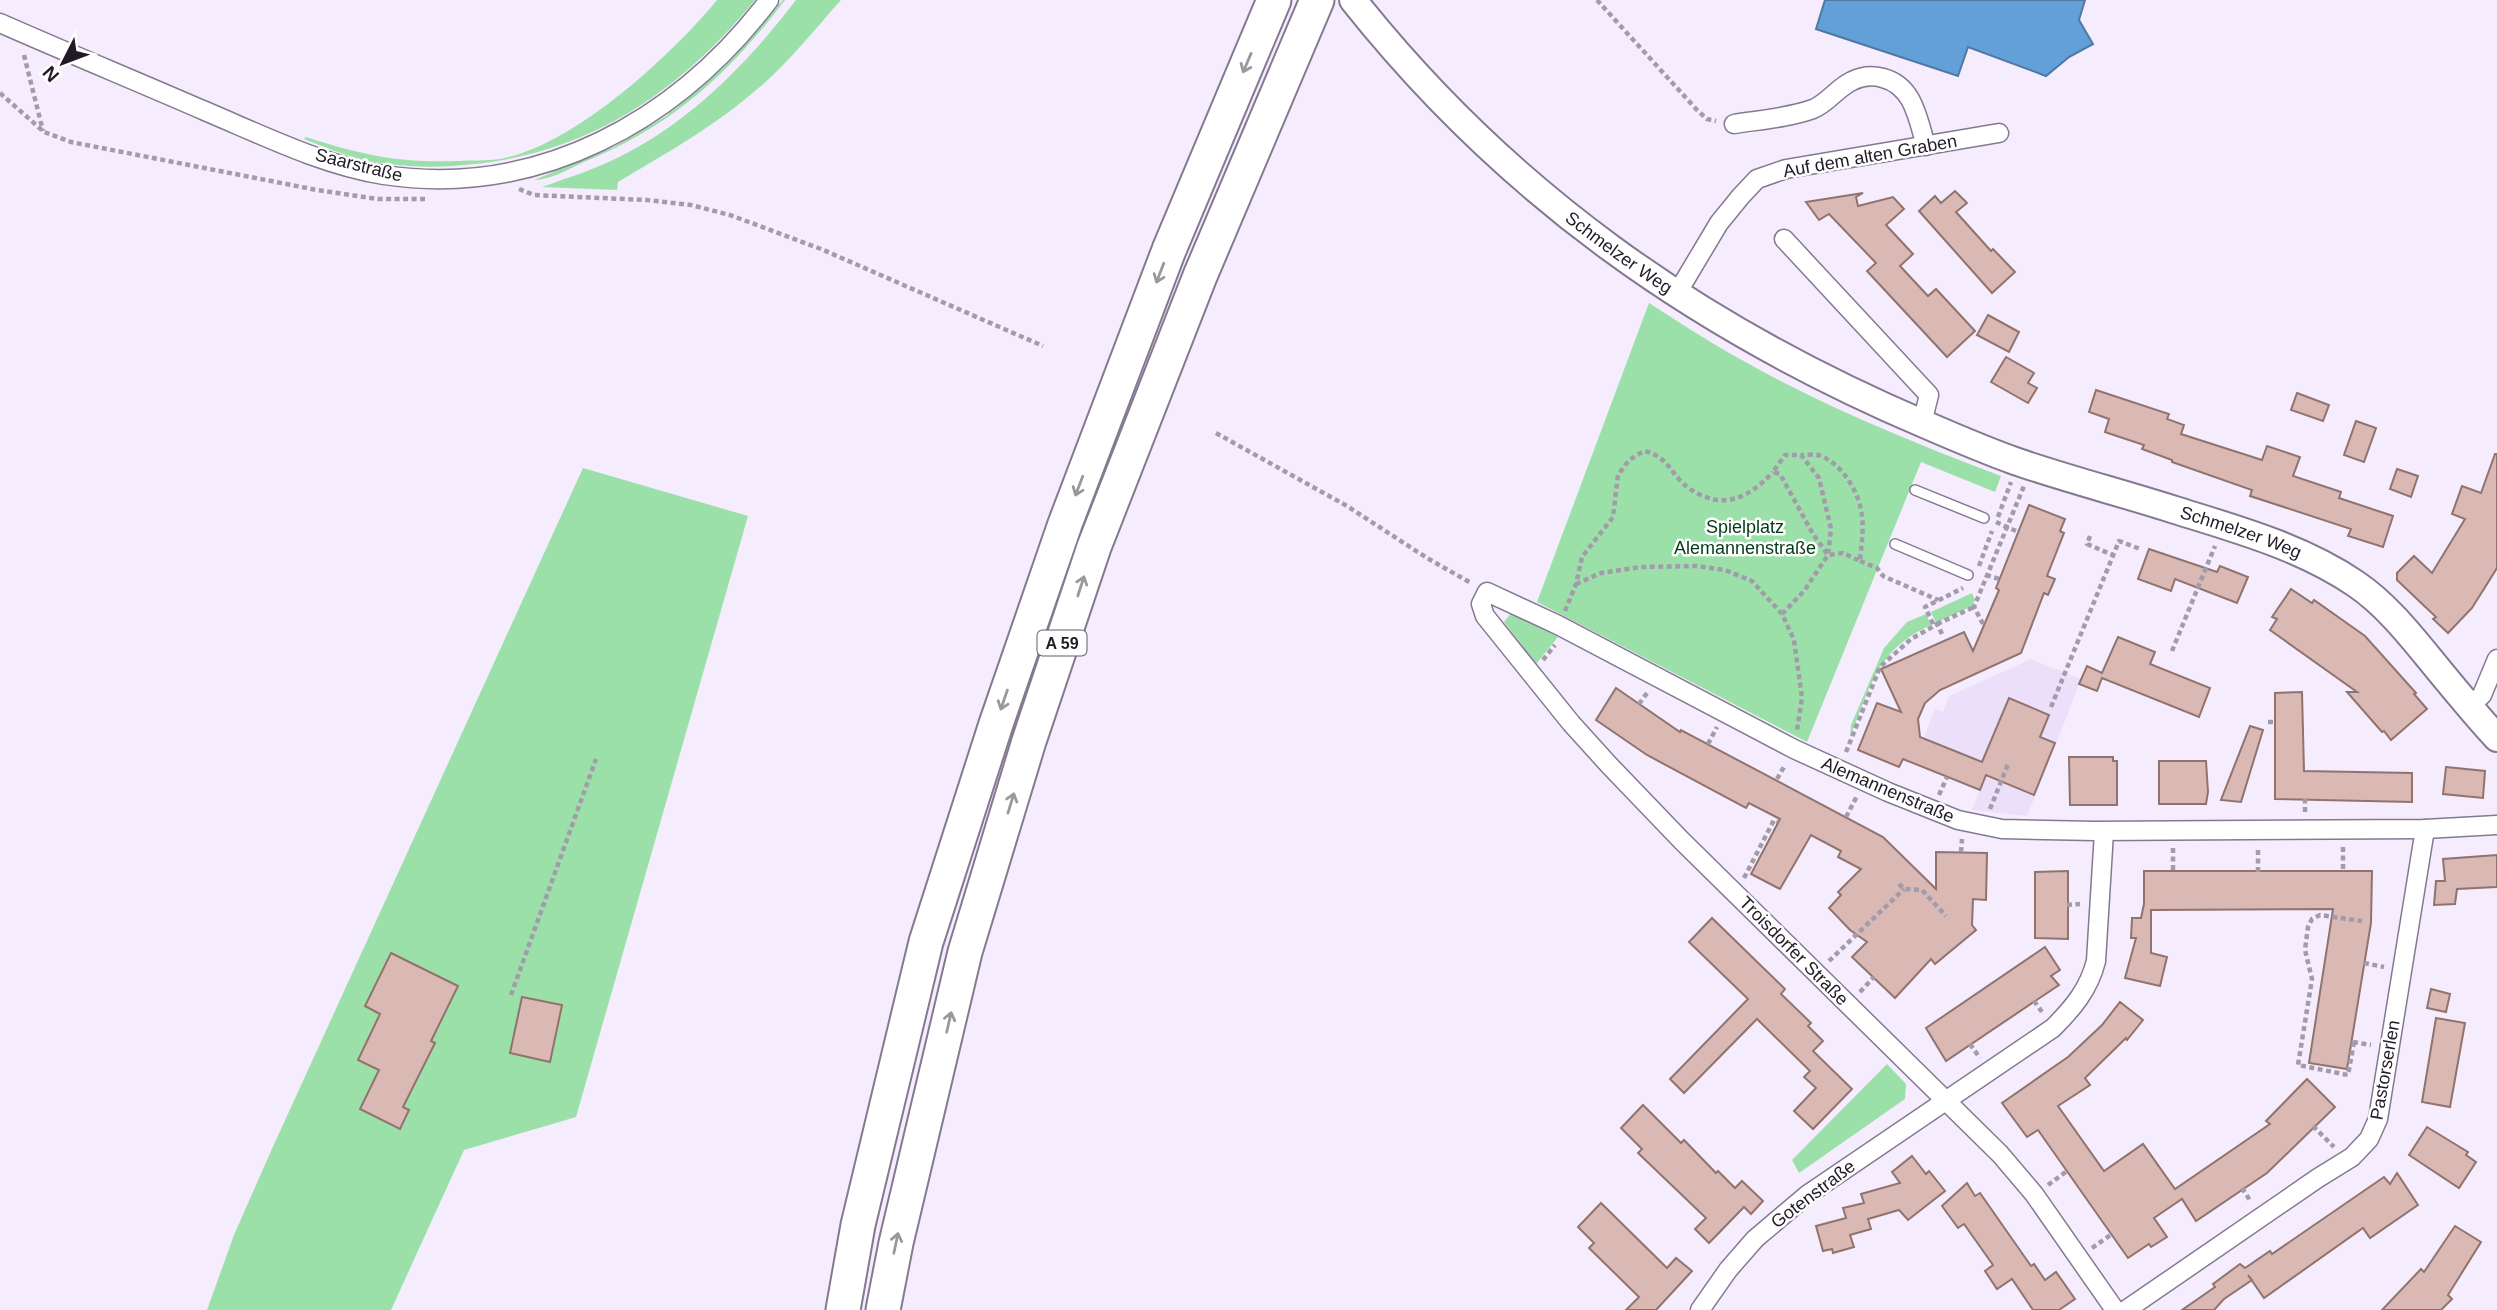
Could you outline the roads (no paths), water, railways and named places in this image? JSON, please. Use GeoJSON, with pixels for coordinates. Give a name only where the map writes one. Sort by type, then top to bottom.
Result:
{"type":"FeatureCollection","features":[{"type":"Feature","properties":{"kind":"highway","name":"A 59"},"geometry":{"type":"LineString","coordinates":[[843,1310],[858,1225],[926,942],[996,724],[1065,524],[1169,250],[1274,0]]}},
{"type":"Feature","properties":{"kind":"highway","name":"A 59"},"geometry":{"type":"LineString","coordinates":[[883,1310],[896,1243],[965,952],[1042,702],[1094,547],[1200,276],[1317,0]]}},
{"type":"Feature","properties":{"kind":"street","name":"Saarstraße"},"geometry":{"type":"LineString","coordinates":[[0,23],[235,124],[345,165],[416,179],[453,180],[504,173],[557,160],[639,121],[703,74],[751,24],[769,0]]}},
{"type":"Feature","properties":{"kind":"street","name":"Schmelzer Weg"},"geometry":{"type":"LineString","coordinates":[[1358,7],[1432,93],[1508,166],[1592,236],[1676,295],[1741,335],[1818,375],[1923,423],[2025,464],[2224,526],[2307,557],[2358,585],[2400,624],[2497,737]]}},
{"type":"Feature","properties":{"kind":"street"},"geometry":{"type":"LineString","coordinates":[[0,32],[22,33]]}},
{"type":"Feature","properties":{"kind":"street"},"geometry":{"type":"LineString","coordinates":[[1734,124],[1814,108],[1850,82],[1864,76],[1878,77],[1892,80],[1905,90],[1914,106],[1926,146]]}},
{"type":"Feature","properties":{"kind":"street","name":"Auf dem alten Graben"},"geometry":{"type":"LineString","coordinates":[[1676,295],[1719,223],[1757,179],[1786,169],[1999,133]]}},
{"type":"Feature","properties":{"kind":"street"},"geometry":{"type":"LineString","coordinates":[[1784,239],[1929,395],[1923,423]]}},
{"type":"Feature","properties":{"kind":"street","name":"Alemannenstraße"},"geometry":{"type":"LineString","coordinates":[[1487,592],[1562,628],[1788,752],[1839,769],[1933,811],[1983,826],[2104,832],[2425,829],[2497,825]]}},
{"type":"Feature","properties":{"kind":"street","name":"Troisdorfer Straße"},"geometry":{"type":"LineString","coordinates":[[1487,592],[1480,604],[1485,616],[1609,765],[1816,974],[2000,1154],[2034,1194],[2115,1310]]}},
{"type":"Feature","properties":{"kind":"street"},"geometry":{"type":"LineString","coordinates":[[2469,707],[2482,695],[2497,659]]}},
{"type":"Feature","properties":{"kind":"street","name":"Pastorserlen"},"geometry":{"type":"LineString","coordinates":[[2126,1310],[2352,1157],[2375,1130],[2425,829]]}},
{"type":"Feature","properties":{"kind":"street","name":"Gotenstraße"},"geometry":{"type":"LineString","coordinates":[[1700,1310],[1728,1270],[1755,1239],[1807,1195],[2053,1028],[2069,1013],[2092,977],[2096,961],[2104,832]]}},
{"type":"Feature","properties":{"kind":"lane"},"geometry":{"type":"LineString","coordinates":[[1915,490],[1984,518]]}},
{"type":"Feature","properties":{"kind":"lane"},"geometry":{"type":"LineString","coordinates":[[1895,544],[1970,579]]}},
{"type":"Feature","properties":{"kind":"water"},"geometry":{"type":"Polygon","coordinates":[[[1825,0],[2085,0],[2079,20],[2093,44],[2069,57],[2046,76],[1968,47],[1958,76],[1816,29],[1825,0]]]}},
{"type":"Feature","properties":{"kind":"park label","name":"Spielplatz Alemannenstraße"},"geometry":{"type":"Point","coordinates":[1745,537]}}]}
